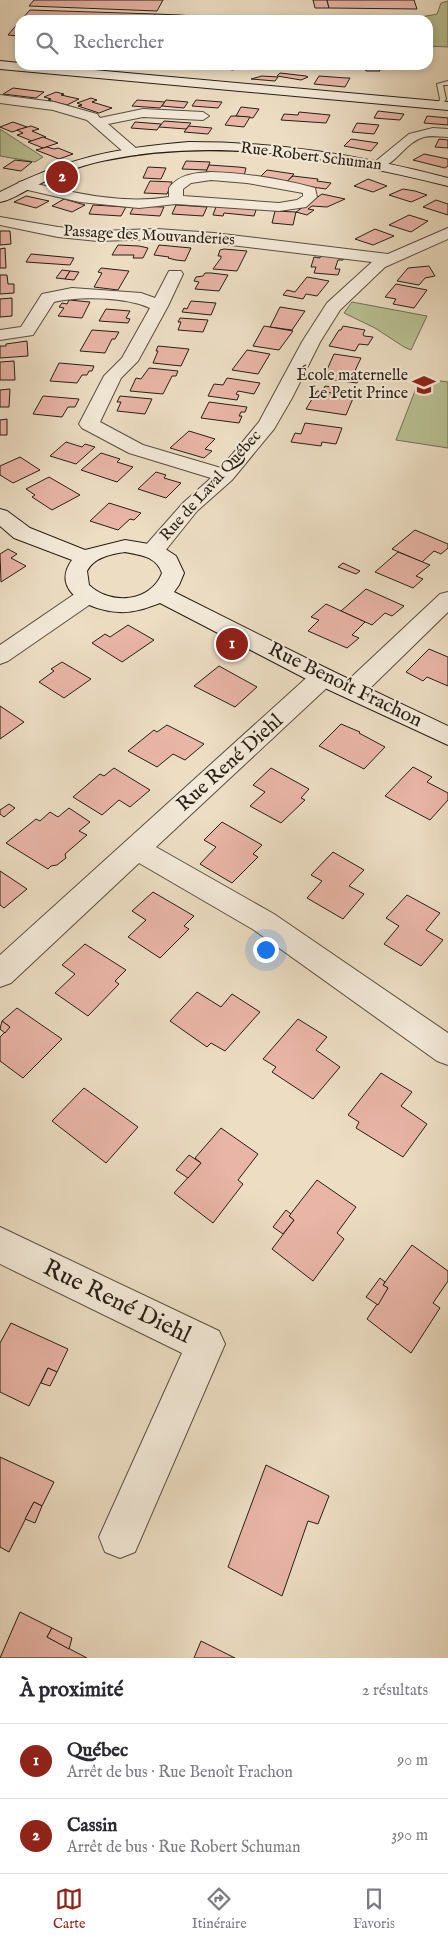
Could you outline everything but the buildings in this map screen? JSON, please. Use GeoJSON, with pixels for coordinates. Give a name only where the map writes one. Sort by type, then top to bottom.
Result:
{"type":"FeatureCollection","features":[{"type":"Feature","properties":{"kind":"street"},"geometry":{"type":"LineString","coordinates":[[0,65],[15,66]]}},
{"type":"Feature","properties":{"kind":"street"},"geometry":{"type":"LineString","coordinates":[[54,70],[444,106]]}},
{"type":"Feature","properties":{"kind":"street"},"geometry":{"type":"LineString","coordinates":[[0,99],[54,106],[92,118],[132,152]]}},
{"type":"Feature","properties":{"kind":"street"},"geometry":{"type":"LineString","coordinates":[[97,122],[143,113],[203,116]]}},
{"type":"Feature","properties":{"kind":"street"},"geometry":{"type":"LineString","coordinates":[[378,165],[390,159],[407,139],[421,132],[448,133]]}},
{"type":"Feature","properties":{"kind":"street","name":"Rue Robert Schuman"},"geometry":{"type":"LineString","coordinates":[[0,198],[24,185],[101,158],[132,152],[213,146],[301,153],[378,165],[448,182]]}},
{"type":"Feature","properties":{"kind":"street"},"geometry":{"type":"LineString","coordinates":[[24,185],[98,201],[163,203],[176,200],[279,207],[301,204],[310,197],[310,191],[291,186],[254,181],[200,177],[186,180],[176,188],[176,200]]}},
{"type":"Feature","properties":{"kind":"street","name":"Passage des Mouvanderies"},"geometry":{"type":"LineString","coordinates":[[0,221],[58,232],[98,236],[157,234],[214,238],[389,259]]}},
{"type":"Feature","properties":{"kind":"street","name":"Rue de Laval Québec"},"geometry":{"type":"LineString","coordinates":[[153,551],[190,507],[225,476],[266,425],[283,398],[311,342],[333,308],[379,264],[448,233]]}},
{"type":"Feature","properties":{"kind":"street"},"geometry":{"type":"LineString","coordinates":[[421,244],[439,251]]}},
{"type":"Feature","properties":{"kind":"street"},"geometry":{"type":"LineString","coordinates":[[175,274],[160,306],[129,361],[113,376],[90,424],[136,449],[225,476]]}},
{"type":"Feature","properties":{"kind":"street"},"geometry":{"type":"LineString","coordinates":[[0,335],[27,331],[48,298],[72,293],[141,298],[160,306]]}},
{"type":"Feature","properties":{"kind":"street"},"geometry":{"type":"LineString","coordinates":[[0,515],[22,532],[82,556],[85,559]]}},
{"type":"Feature","properties":{"kind":"street"},"geometry":{"type":"LineString","coordinates":[[117,547],[140,547],[153,551],[164,557],[172,566],[174,576],[170,585],[161,594],[149,600],[133,604],[116,605],[100,602],[87,596],[79,588],[75,578],[78,568],[85,559],[96,552],[117,547]]}},
{"type":"Feature","properties":{"kind":"street","name":"Rue Benoît Frachon"},"geometry":{"type":"LineString","coordinates":[[161,594],[323,677],[448,736]]}},
{"type":"Feature","properties":{"kind":"street"},"geometry":{"type":"LineString","coordinates":[[0,656],[87,596]]}},
{"type":"Feature","properties":{"kind":"street"},"geometry":{"type":"LineString","coordinates":[[353,690],[448,599]]}},
{"type":"Feature","properties":{"kind":"street","name":"Rue René Diehl"},"geometry":{"type":"LineString","coordinates":[[0,974],[323,677]]}},
{"type":"Feature","properties":{"kind":"street"},"geometry":{"type":"LineString","coordinates":[[136,848],[264,922],[448,1051]]}},
{"type":"Feature","properties":{"kind":"street","name":"Rue René Diehl"},"geometry":{"type":"LineString","coordinates":[[0,1245],[206,1344],[120,1537]]}},
{"type":"Feature","properties":{"kind":"lane"},"geometry":{"type":"LineString","coordinates":[[444,106],[440,84],[448,82]]}},
{"type":"Feature","properties":{"kind":"green space"},"geometry":{"type":"Polygon","coordinates":[[[448,1],[448,47],[433,46],[432,15],[437,14],[441,3],[448,1]]]}},
{"type":"Feature","properties":{"kind":"green space"},"geometry":{"type":"Polygon","coordinates":[[[0,129],[43,157],[35,162],[0,156],[0,129]]]}},
{"type":"Feature","properties":{"kind":"green space"},"geometry":{"type":"Polygon","coordinates":[[[352,302],[427,316],[411,350],[375,328],[344,313],[352,302]]]}},
{"type":"Feature","properties":{"kind":"green space"},"geometry":{"type":"Polygon","coordinates":[[[420,378],[448,382],[448,448],[396,440],[420,378]]]}},
{"type":"Feature","properties":{"kind":"place","name":"Cassin"},"geometry":{"type":"Point","coordinates":[62,177]}},
{"type":"Feature","properties":{"kind":"place","name":"École maternelle Le Petit Prince"},"geometry":{"type":"Point","coordinates":[424,385]}},
{"type":"Feature","properties":{"kind":"place","name":"Québec"},"geometry":{"type":"Point","coordinates":[232,644]}}]}
